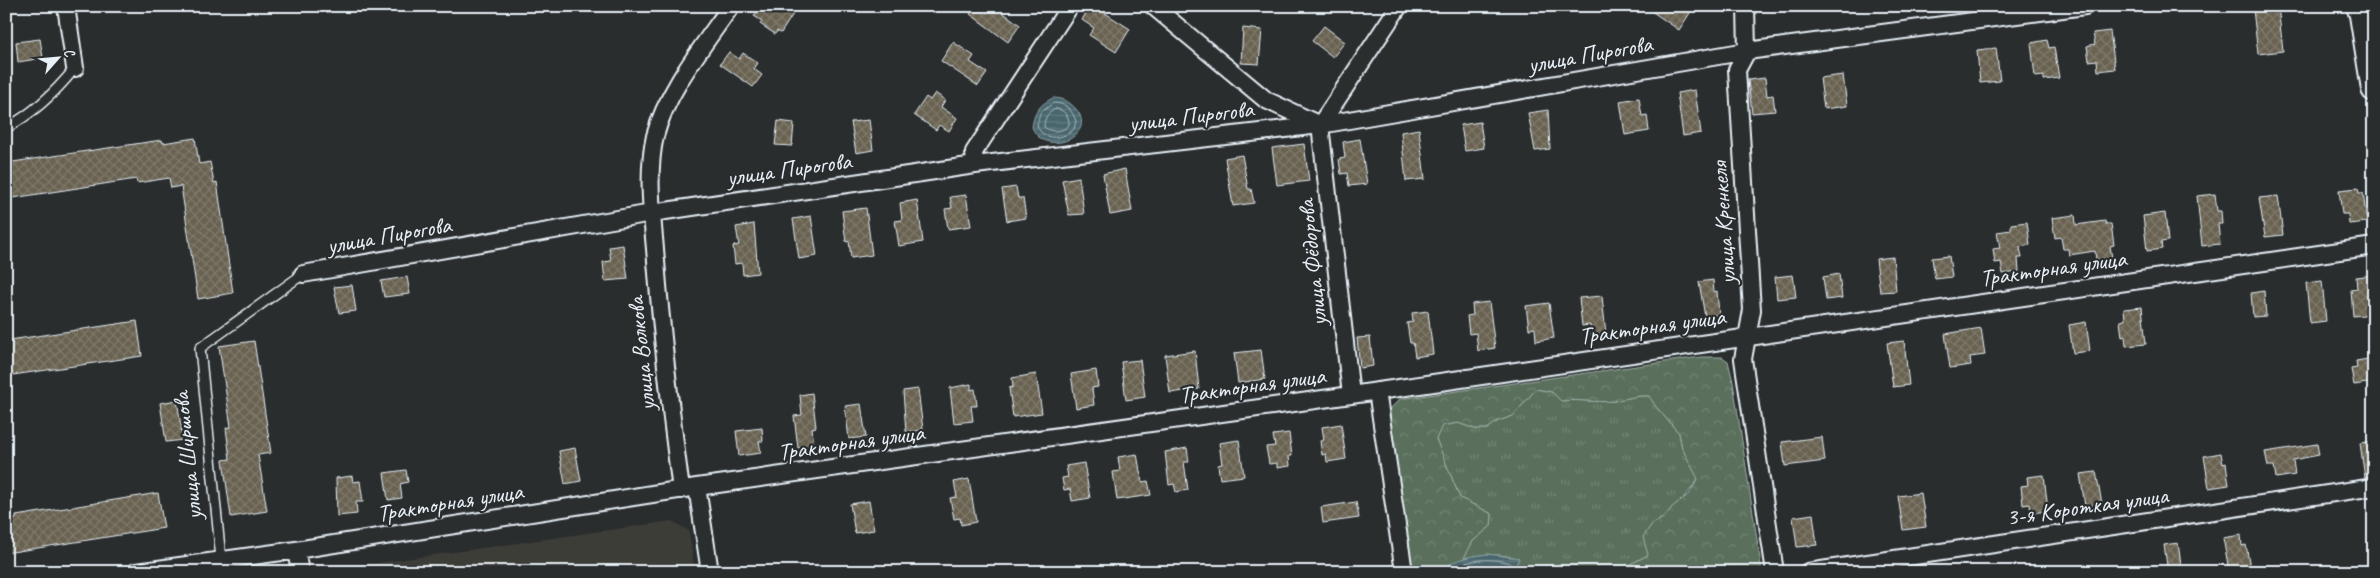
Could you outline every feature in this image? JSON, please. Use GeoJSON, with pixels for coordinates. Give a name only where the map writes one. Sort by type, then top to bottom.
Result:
{"type":"FeatureCollection","features":[{"type":"Feature","properties":{"kind":"street"},"geometry":{"type":"LineString","coordinates":[[66,6],[75,68]]}},
{"type":"Feature","properties":{"kind":"street","name":"улица Волкова"},"geometry":{"type":"LineString","coordinates":[[710,572],[689,489],[665,371],[652,213],[652,172],[655,137],[663,113],[689,67],[731,6]]}},
{"type":"Feature","properties":{"kind":"street"},"geometry":{"type":"LineString","coordinates":[[975,165],[974,152],[1070,6]]}},
{"type":"Feature","properties":{"kind":"street"},"geometry":{"type":"LineString","coordinates":[[1153,6],[1266,100],[1320,125],[1399,6]]}},
{"type":"Feature","properties":{"kind":"street"},"geometry":{"type":"LineString","coordinates":[[1746,6],[1747,51]]}},
{"type":"Feature","properties":{"kind":"street","name":"улица Пирогова"},"geometry":{"type":"LineString","coordinates":[[303,274],[652,213],[975,165],[1320,125],[1747,51],[2086,6]]}},
{"type":"Feature","properties":{"kind":"street"},"geometry":{"type":"LineString","coordinates":[[2361,9],[2374,88]]}},
{"type":"Feature","properties":{"kind":"street","name":"улица Кренкеля"},"geometry":{"type":"LineString","coordinates":[[1747,51],[1737,70],[1752,310],[1743,359],[1775,572]]}},
{"type":"Feature","properties":{"kind":"street","name":"улица Фёдорова"},"geometry":{"type":"LineString","coordinates":[[1320,125],[1350,395]]}},
{"type":"Feature","properties":{"kind":"street","name":"Тракторная улица"},"geometry":{"type":"LineString","coordinates":[[136,572],[296,550],[689,489],[2374,246]]}},
{"type":"Feature","properties":{"kind":"street"},"geometry":{"type":"LineString","coordinates":[[1378,391],[1404,572]]}},
{"type":"Feature","properties":{"kind":"street","name":"3-я Короткая улица"},"geometry":{"type":"LineString","coordinates":[[1808,572],[2374,487]]}},
{"type":"Feature","properties":{"kind":"street"},"geometry":{"type":"LineString","coordinates":[[296,550],[300,572]]}},
{"type":"Feature","properties":{"kind":"lane"},"geometry":{"type":"LineString","coordinates":[[6,128],[22,120],[54,94],[75,68]]}},
{"type":"Feature","properties":{"kind":"lane","name":"улица Ширшова"},"geometry":{"type":"LineString","coordinates":[[221,559],[200,348],[303,274]]}},
{"type":"Feature","properties":{"kind":"shaded area"},"geometry":{"type":"Polygon","coordinates":[[[672,521],[689,531],[695,572],[335,572],[335,569],[672,521]]]}},
{"type":"Feature","properties":{"kind":"green space"},"geometry":{"type":"Polygon","coordinates":[[[1701,357],[1722,357],[1728,361],[1733,382],[1762,572],[1615,572],[1648,555],[1643,537],[1652,524],[1664,518],[1672,507],[1689,494],[1698,479],[1682,448],[1679,433],[1649,396],[1614,401],[1561,401],[1552,392],[1536,389],[1513,416],[1498,421],[1487,429],[1475,429],[1458,423],[1442,426],[1436,439],[1460,498],[1492,514],[1491,526],[1473,541],[1464,558],[1487,554],[1519,558],[1516,565],[1521,572],[1413,572],[1389,410],[1400,399],[1701,357]]]}},
{"type":"Feature","properties":{"kind":"green space"},"geometry":{"type":"Polygon","coordinates":[[[1536,389],[1552,392],[1562,401],[1614,401],[1650,396],[1656,407],[1679,433],[1682,448],[1698,478],[1678,504],[1665,516],[1652,524],[1648,555],[1615,572],[1521,572],[1516,565],[1518,558],[1499,555],[1463,559],[1473,541],[1491,526],[1492,514],[1460,498],[1436,439],[1441,426],[1458,423],[1475,429],[1487,429],[1498,421],[1513,416],[1536,389]]]}},
{"type":"Feature","properties":{"kind":"water"},"geometry":{"type":"Polygon","coordinates":[[[1053,98],[1066,100],[1076,109],[1081,119],[1081,128],[1067,140],[1047,141],[1038,137],[1032,127],[1038,109],[1053,98]]]}},
{"type":"Feature","properties":{"kind":"water"},"geometry":{"type":"Polygon","coordinates":[[[1487,554],[1519,558],[1516,565],[1521,572],[1441,572],[1445,567],[1456,561],[1487,554]]]}},
{"type":"Feature","properties":{"kind":"building"},"geometry":{"type":"Polygon","coordinates":[[[761,6],[782,6],[793,14],[781,33],[777,31],[775,34],[760,24],[762,21],[754,16],[761,6]]]}},
{"type":"Feature","properties":{"kind":"building"},"geometry":{"type":"Polygon","coordinates":[[[975,6],[994,6],[1020,25],[1008,42],[970,14],[975,6]]]}},
{"type":"Feature","properties":{"kind":"building"},"geometry":{"type":"Polygon","coordinates":[[[1090,6],[1094,6],[1130,29],[1116,52],[1089,35],[1094,28],[1082,20],[1090,6]]]}},
{"type":"Feature","properties":{"kind":"building"},"geometry":{"type":"Polygon","coordinates":[[[1644,6],[1679,6],[1690,13],[1679,30],[1644,6]]]}},
{"type":"Feature","properties":{"kind":"building"},"geometry":{"type":"Polygon","coordinates":[[[2278,6],[2283,51],[2258,54],[2253,9],[2278,6]]]}},
{"type":"Feature","properties":{"kind":"building"},"geometry":{"type":"Polygon","coordinates":[[[1324,26],[1345,42],[1333,57],[1312,41],[1324,26]]]}},
{"type":"Feature","properties":{"kind":"building"},"geometry":{"type":"Polygon","coordinates":[[[1243,28],[1262,30],[1259,64],[1241,63],[1243,28]]]}},
{"type":"Feature","properties":{"kind":"building"},"geometry":{"type":"Polygon","coordinates":[[[2110,31],[2115,69],[2098,71],[2097,60],[2089,61],[2087,46],[2095,44],[2093,33],[2110,31]]]}},
{"type":"Feature","properties":{"kind":"building"},"geometry":{"type":"Polygon","coordinates":[[[40,39],[43,58],[18,62],[16,42],[40,39]]]}},
{"type":"Feature","properties":{"kind":"building"},"geometry":{"type":"Polygon","coordinates":[[[2047,40],[2049,48],[2054,47],[2059,78],[2044,80],[2044,76],[2035,77],[2031,43],[2047,40]]]}},
{"type":"Feature","properties":{"kind":"building"},"geometry":{"type":"Polygon","coordinates":[[[953,42],[974,56],[970,62],[987,73],[978,86],[941,61],[953,42]]]}},
{"type":"Feature","properties":{"kind":"building"},"geometry":{"type":"Polygon","coordinates":[[[1996,48],[2000,81],[1980,83],[1977,50],[1996,48]]]}},
{"type":"Feature","properties":{"kind":"building"},"geometry":{"type":"Polygon","coordinates":[[[729,52],[739,59],[743,53],[758,63],[754,69],[762,75],[753,87],[720,64],[729,52]]]}},
{"type":"Feature","properties":{"kind":"building"},"geometry":{"type":"Polygon","coordinates":[[[1843,75],[1847,106],[1824,109],[1820,78],[1843,75]]]}},
{"type":"Feature","properties":{"kind":"building"},"geometry":{"type":"Polygon","coordinates":[[[1765,78],[1767,96],[1773,95],[1775,111],[1752,113],[1748,80],[1765,78]]]}},
{"type":"Feature","properties":{"kind":"building"},"geometry":{"type":"Polygon","coordinates":[[[1695,90],[1701,133],[1683,136],[1677,93],[1695,90]]]}},
{"type":"Feature","properties":{"kind":"building"},"geometry":{"type":"Polygon","coordinates":[[[935,93],[945,100],[941,107],[957,118],[949,131],[939,125],[936,130],[914,115],[926,97],[930,100],[935,93]]]}},
{"type":"Feature","properties":{"kind":"building"},"geometry":{"type":"Polygon","coordinates":[[[1639,98],[1642,116],[1647,115],[1649,131],[1625,135],[1620,101],[1639,98]]]}},
{"type":"Feature","properties":{"kind":"building"},"geometry":{"type":"Polygon","coordinates":[[[1548,110],[1550,149],[1535,151],[1528,113],[1548,110]]]}},
{"type":"Feature","properties":{"kind":"building"},"geometry":{"type":"Polygon","coordinates":[[[869,120],[873,150],[856,153],[851,122],[869,120]]]}},
{"type":"Feature","properties":{"kind":"building"},"geometry":{"type":"Polygon","coordinates":[[[778,121],[794,123],[792,146],[775,145],[778,121]]]}},
{"type":"Feature","properties":{"kind":"building"},"geometry":{"type":"Polygon","coordinates":[[[1480,122],[1484,148],[1465,151],[1461,125],[1480,122]]]}},
{"type":"Feature","properties":{"kind":"building"},"geometry":{"type":"Polygon","coordinates":[[[1419,129],[1425,179],[1406,181],[1401,132],[1419,129]]]}},
{"type":"Feature","properties":{"kind":"building"},"geometry":{"type":"Polygon","coordinates":[[[195,138],[199,164],[210,162],[214,183],[217,182],[233,293],[198,299],[181,186],[171,188],[169,178],[137,183],[136,179],[6,199],[6,163],[162,140],[163,143],[195,138]]]}},
{"type":"Feature","properties":{"kind":"building"},"geometry":{"type":"Polygon","coordinates":[[[1360,139],[1367,184],[1349,186],[1347,173],[1341,174],[1339,159],[1345,158],[1343,142],[1360,139]]]}},
{"type":"Feature","properties":{"kind":"building"},"geometry":{"type":"Polygon","coordinates":[[[1304,144],[1309,181],[1277,185],[1272,148],[1304,144]]]}},
{"type":"Feature","properties":{"kind":"building"},"geometry":{"type":"Polygon","coordinates":[[[1242,155],[1248,189],[1251,189],[1254,203],[1233,206],[1225,158],[1242,155]]]}},
{"type":"Feature","properties":{"kind":"building"},"geometry":{"type":"Polygon","coordinates":[[[1125,169],[1132,211],[1110,215],[1103,174],[1125,169]]]}},
{"type":"Feature","properties":{"kind":"building"},"geometry":{"type":"Polygon","coordinates":[[[1079,177],[1084,214],[1069,215],[1062,180],[1079,177]]]}},
{"type":"Feature","properties":{"kind":"building"},"geometry":{"type":"Polygon","coordinates":[[[1016,187],[1018,198],[1023,198],[1026,218],[1007,221],[1002,189],[1016,187]]]}},
{"type":"Feature","properties":{"kind":"building"},"geometry":{"type":"Polygon","coordinates":[[[2358,188],[2359,193],[2363,193],[2367,222],[2349,224],[2348,214],[2342,214],[2339,190],[2358,188]]]}},
{"type":"Feature","properties":{"kind":"building"},"geometry":{"type":"Polygon","coordinates":[[[2215,194],[2217,211],[2221,211],[2222,224],[2218,224],[2220,244],[2202,246],[2197,196],[2215,194]]]}},
{"type":"Feature","properties":{"kind":"building"},"geometry":{"type":"Polygon","coordinates":[[[966,195],[971,226],[948,229],[945,209],[952,208],[950,197],[966,195]]]}},
{"type":"Feature","properties":{"kind":"building"},"geometry":{"type":"Polygon","coordinates":[[[2278,196],[2283,235],[2265,237],[2259,198],[2278,196]]]}},
{"type":"Feature","properties":{"kind":"building"},"geometry":{"type":"Polygon","coordinates":[[[917,200],[923,242],[899,246],[895,221],[902,220],[900,203],[917,200]]]}},
{"type":"Feature","properties":{"kind":"building"},"geometry":{"type":"Polygon","coordinates":[[[866,208],[872,255],[851,258],[849,241],[846,242],[842,211],[866,208]]]}},
{"type":"Feature","properties":{"kind":"building"},"geometry":{"type":"Polygon","coordinates":[[[2165,213],[2168,241],[2161,242],[2162,249],[2147,251],[2143,216],[2165,213]]]}},
{"type":"Feature","properties":{"kind":"building"},"geometry":{"type":"Polygon","coordinates":[[[2075,215],[2076,225],[2105,221],[2106,224],[2111,224],[2114,245],[2110,246],[2112,258],[2096,260],[2095,251],[2069,255],[2068,249],[2063,249],[2061,237],[2055,238],[2052,218],[2075,215]]]}},
{"type":"Feature","properties":{"kind":"building"},"geometry":{"type":"Polygon","coordinates":[[[811,216],[817,256],[799,259],[793,219],[811,216]]]}},
{"type":"Feature","properties":{"kind":"building"},"geometry":{"type":"Polygon","coordinates":[[[2027,222],[2030,245],[2020,247],[2022,258],[2018,258],[2019,272],[2003,274],[2001,262],[1995,263],[1993,249],[2000,248],[1997,232],[2011,230],[2011,224],[2027,222]]]}},
{"type":"Feature","properties":{"kind":"building"},"geometry":{"type":"Polygon","coordinates":[[[754,224],[758,273],[743,275],[742,263],[735,264],[733,246],[739,245],[736,227],[754,224]]]}},
{"type":"Feature","properties":{"kind":"building"},"geometry":{"type":"Polygon","coordinates":[[[623,245],[628,279],[605,281],[603,262],[611,261],[609,247],[623,245]]]}},
{"type":"Feature","properties":{"kind":"building"},"geometry":{"type":"Polygon","coordinates":[[[1949,256],[1952,277],[1935,279],[1932,258],[1949,256]]]}},
{"type":"Feature","properties":{"kind":"building"},"geometry":{"type":"Polygon","coordinates":[[[1893,257],[1896,291],[1880,292],[1876,259],[1893,257]]]}},
{"type":"Feature","properties":{"kind":"building"},"geometry":{"type":"Polygon","coordinates":[[[1839,274],[1842,298],[1826,300],[1823,277],[1839,274]]]}},
{"type":"Feature","properties":{"kind":"building"},"geometry":{"type":"Polygon","coordinates":[[[1793,275],[1796,297],[1777,299],[1775,277],[1793,275]]]}},
{"type":"Feature","properties":{"kind":"building"},"geometry":{"type":"Polygon","coordinates":[[[2374,275],[2374,314],[2353,316],[2351,290],[2357,289],[2356,277],[2374,275]]]}},
{"type":"Feature","properties":{"kind":"building"},"geometry":{"type":"Polygon","coordinates":[[[407,277],[410,294],[384,297],[381,281],[407,277]]]}},
{"type":"Feature","properties":{"kind":"building"},"geometry":{"type":"Polygon","coordinates":[[[1713,280],[1714,292],[1717,291],[1719,315],[1705,317],[1699,282],[1713,280]]]}},
{"type":"Feature","properties":{"kind":"building"},"geometry":{"type":"Polygon","coordinates":[[[2322,281],[2326,321],[2310,323],[2306,283],[2322,281]]]}},
{"type":"Feature","properties":{"kind":"building"},"geometry":{"type":"Polygon","coordinates":[[[352,285],[356,311],[339,313],[334,287],[352,285]]]}},
{"type":"Feature","properties":{"kind":"building"},"geometry":{"type":"Polygon","coordinates":[[[2264,291],[2266,316],[2253,317],[2251,293],[2264,291]]]}},
{"type":"Feature","properties":{"kind":"building"},"geometry":{"type":"Polygon","coordinates":[[[1602,296],[1606,334],[1591,336],[1590,325],[1582,326],[1579,298],[1602,296]]]}},
{"type":"Feature","properties":{"kind":"building"},"geometry":{"type":"Polygon","coordinates":[[[1489,302],[1495,348],[1478,351],[1476,333],[1469,334],[1467,316],[1473,315],[1472,304],[1489,302]]]}},
{"type":"Feature","properties":{"kind":"building"},"geometry":{"type":"Polygon","coordinates":[[[1549,303],[1554,338],[1536,341],[1535,328],[1529,329],[1526,306],[1549,303]]]}},
{"type":"Feature","properties":{"kind":"building"},"geometry":{"type":"Polygon","coordinates":[[[2142,307],[2146,344],[2126,346],[2125,336],[2122,337],[2120,321],[2125,320],[2124,309],[2142,307]]]}},
{"type":"Feature","properties":{"kind":"building"},"geometry":{"type":"Polygon","coordinates":[[[1428,311],[1433,354],[1415,357],[1413,343],[1410,343],[1407,323],[1413,322],[1412,313],[1428,311]]]}},
{"type":"Feature","properties":{"kind":"building"},"geometry":{"type":"Polygon","coordinates":[[[137,321],[142,356],[6,376],[6,343],[11,342],[10,340],[137,321]]]}},
{"type":"Feature","properties":{"kind":"building"},"geometry":{"type":"Polygon","coordinates":[[[2086,322],[2090,351],[2073,353],[2069,325],[2086,322]]]}},
{"type":"Feature","properties":{"kind":"building"},"geometry":{"type":"Polygon","coordinates":[[[1981,328],[1985,355],[1970,357],[1971,365],[1950,368],[1945,334],[1981,328]]]}},
{"type":"Feature","properties":{"kind":"building"},"geometry":{"type":"Polygon","coordinates":[[[1370,337],[1373,366],[1360,368],[1357,338],[1370,337]]]}},
{"type":"Feature","properties":{"kind":"building"},"geometry":{"type":"Polygon","coordinates":[[[254,341],[271,453],[258,455],[267,511],[231,517],[223,460],[230,459],[226,428],[231,427],[219,346],[254,341]]]}},
{"type":"Feature","properties":{"kind":"building"},"geometry":{"type":"Polygon","coordinates":[[[1904,341],[1909,385],[1893,387],[1887,343],[1904,341]]]}},
{"type":"Feature","properties":{"kind":"building"},"geometry":{"type":"Polygon","coordinates":[[[1261,350],[1265,379],[1238,383],[1234,353],[1261,350]]]}},
{"type":"Feature","properties":{"kind":"building"},"geometry":{"type":"Polygon","coordinates":[[[1195,351],[1199,389],[1170,393],[1165,355],[1195,351]]]}},
{"type":"Feature","properties":{"kind":"building"},"geometry":{"type":"Polygon","coordinates":[[[2374,358],[2374,382],[2354,385],[2351,369],[2357,368],[2356,361],[2374,358]]]}},
{"type":"Feature","properties":{"kind":"building"},"geometry":{"type":"Polygon","coordinates":[[[1140,360],[1145,397],[1126,400],[1121,362],[1140,360]]]}},
{"type":"Feature","properties":{"kind":"building"},"geometry":{"type":"Polygon","coordinates":[[[1096,370],[1098,387],[1092,388],[1094,405],[1076,408],[1071,374],[1096,370]]]}},
{"type":"Feature","properties":{"kind":"building"},"geometry":{"type":"Polygon","coordinates":[[[1036,374],[1042,413],[1013,417],[1009,388],[1013,387],[1012,378],[1036,374]]]}},
{"type":"Feature","properties":{"kind":"building"},"geometry":{"type":"Polygon","coordinates":[[[971,384],[971,390],[975,389],[977,406],[971,406],[973,421],[954,423],[950,388],[971,384]]]}},
{"type":"Feature","properties":{"kind":"building"},"geometry":{"type":"Polygon","coordinates":[[[918,389],[923,430],[906,432],[903,391],[918,389]]]}},
{"type":"Feature","properties":{"kind":"building"},"geometry":{"type":"Polygon","coordinates":[[[812,393],[816,427],[812,428],[814,446],[798,448],[794,416],[802,415],[800,395],[812,393]]]}},
{"type":"Feature","properties":{"kind":"building"},"geometry":{"type":"Polygon","coordinates":[[[177,400],[183,440],[166,442],[160,403],[177,400]]]}},
{"type":"Feature","properties":{"kind":"building"},"geometry":{"type":"Polygon","coordinates":[[[861,404],[866,437],[849,439],[845,406],[861,404]]]}},
{"type":"Feature","properties":{"kind":"building"},"geometry":{"type":"Polygon","coordinates":[[[1341,424],[1346,459],[1327,462],[1326,454],[1322,455],[1320,441],[1324,440],[1322,427],[1341,424]]]}},
{"type":"Feature","properties":{"kind":"building"},"geometry":{"type":"Polygon","coordinates":[[[762,428],[763,441],[759,441],[761,453],[739,456],[736,431],[762,428]]]}},
{"type":"Feature","properties":{"kind":"building"},"geometry":{"type":"Polygon","coordinates":[[[1289,433],[1292,456],[1289,456],[1290,466],[1277,468],[1277,463],[1269,464],[1266,447],[1275,446],[1273,435],[1289,433]]]}},
{"type":"Feature","properties":{"kind":"building"},"geometry":{"type":"Polygon","coordinates":[[[1822,437],[1825,461],[1785,466],[1782,442],[1822,437]]]}},
{"type":"Feature","properties":{"kind":"building"},"geometry":{"type":"Polygon","coordinates":[[[1239,440],[1244,476],[1220,479],[1218,465],[1222,464],[1219,443],[1239,440]]]}},
{"type":"Feature","properties":{"kind":"building"},"geometry":{"type":"Polygon","coordinates":[[[2374,441],[2374,477],[2365,478],[2360,443],[2374,441]]]}},
{"type":"Feature","properties":{"kind":"building"},"geometry":{"type":"Polygon","coordinates":[[[2317,444],[2319,455],[2293,460],[2295,475],[2276,478],[2274,466],[2268,466],[2265,452],[2317,444]]]}},
{"type":"Feature","properties":{"kind":"building"},"geometry":{"type":"Polygon","coordinates":[[[575,448],[581,481],[565,484],[559,451],[575,448]]]}},
{"type":"Feature","properties":{"kind":"building"},"geometry":{"type":"Polygon","coordinates":[[[1187,448],[1189,462],[1184,462],[1188,490],[1176,492],[1174,484],[1169,485],[1165,452],[1187,448]]]}},
{"type":"Feature","properties":{"kind":"building"},"geometry":{"type":"Polygon","coordinates":[[[2221,453],[2223,464],[2226,463],[2229,485],[2209,488],[2204,456],[2221,453]]]}},
{"type":"Feature","properties":{"kind":"building"},"geometry":{"type":"Polygon","coordinates":[[[1137,454],[1142,482],[1148,481],[1151,495],[1117,500],[1113,472],[1120,471],[1118,457],[1137,454]]]}},
{"type":"Feature","properties":{"kind":"building"},"geometry":{"type":"Polygon","coordinates":[[[1084,463],[1090,498],[1072,501],[1070,489],[1064,490],[1062,478],[1068,477],[1066,466],[1084,463]]]}},
{"type":"Feature","properties":{"kind":"building"},"geometry":{"type":"Polygon","coordinates":[[[406,470],[408,482],[400,484],[402,498],[388,500],[384,473],[406,470]]]}},
{"type":"Feature","properties":{"kind":"building"},"geometry":{"type":"Polygon","coordinates":[[[2096,472],[2102,504],[2085,506],[2080,474],[2096,472]]]}},
{"type":"Feature","properties":{"kind":"building"},"geometry":{"type":"Polygon","coordinates":[[[2044,475],[2048,511],[2031,513],[2030,504],[2023,505],[2021,486],[2028,485],[2027,477],[2044,475]]]}},
{"type":"Feature","properties":{"kind":"building"},"geometry":{"type":"Polygon","coordinates":[[[352,476],[353,482],[360,481],[363,502],[356,502],[357,514],[337,516],[336,478],[352,476]]]}},
{"type":"Feature","properties":{"kind":"building"},"geometry":{"type":"Polygon","coordinates":[[[969,479],[976,522],[961,525],[960,518],[954,519],[950,498],[957,497],[954,482],[969,479]]]}},
{"type":"Feature","properties":{"kind":"building"},"geometry":{"type":"Polygon","coordinates":[[[158,493],[164,528],[6,553],[6,520],[16,519],[16,516],[158,493]]]}},
{"type":"Feature","properties":{"kind":"building"},"geometry":{"type":"Polygon","coordinates":[[[1921,493],[1926,527],[1903,530],[1898,496],[1921,493]]]}},
{"type":"Feature","properties":{"kind":"building"},"geometry":{"type":"Polygon","coordinates":[[[869,501],[874,530],[855,533],[850,504],[869,501]]]}},
{"type":"Feature","properties":{"kind":"building"},"geometry":{"type":"Polygon","coordinates":[[[1356,502],[1359,518],[1323,523],[1321,507],[1356,502]]]}},
{"type":"Feature","properties":{"kind":"building"},"geometry":{"type":"Polygon","coordinates":[[[1813,514],[1817,545],[1797,547],[1793,517],[1813,514]]]}},
{"type":"Feature","properties":{"kind":"building"},"geometry":{"type":"Polygon","coordinates":[[[2241,535],[2242,546],[2246,545],[2250,567],[2229,570],[2223,538],[2241,535]]]}},
{"type":"Feature","properties":{"kind":"building"},"geometry":{"type":"Polygon","coordinates":[[[2178,543],[2182,572],[2168,572],[2164,545],[2178,543]]]}}]}
